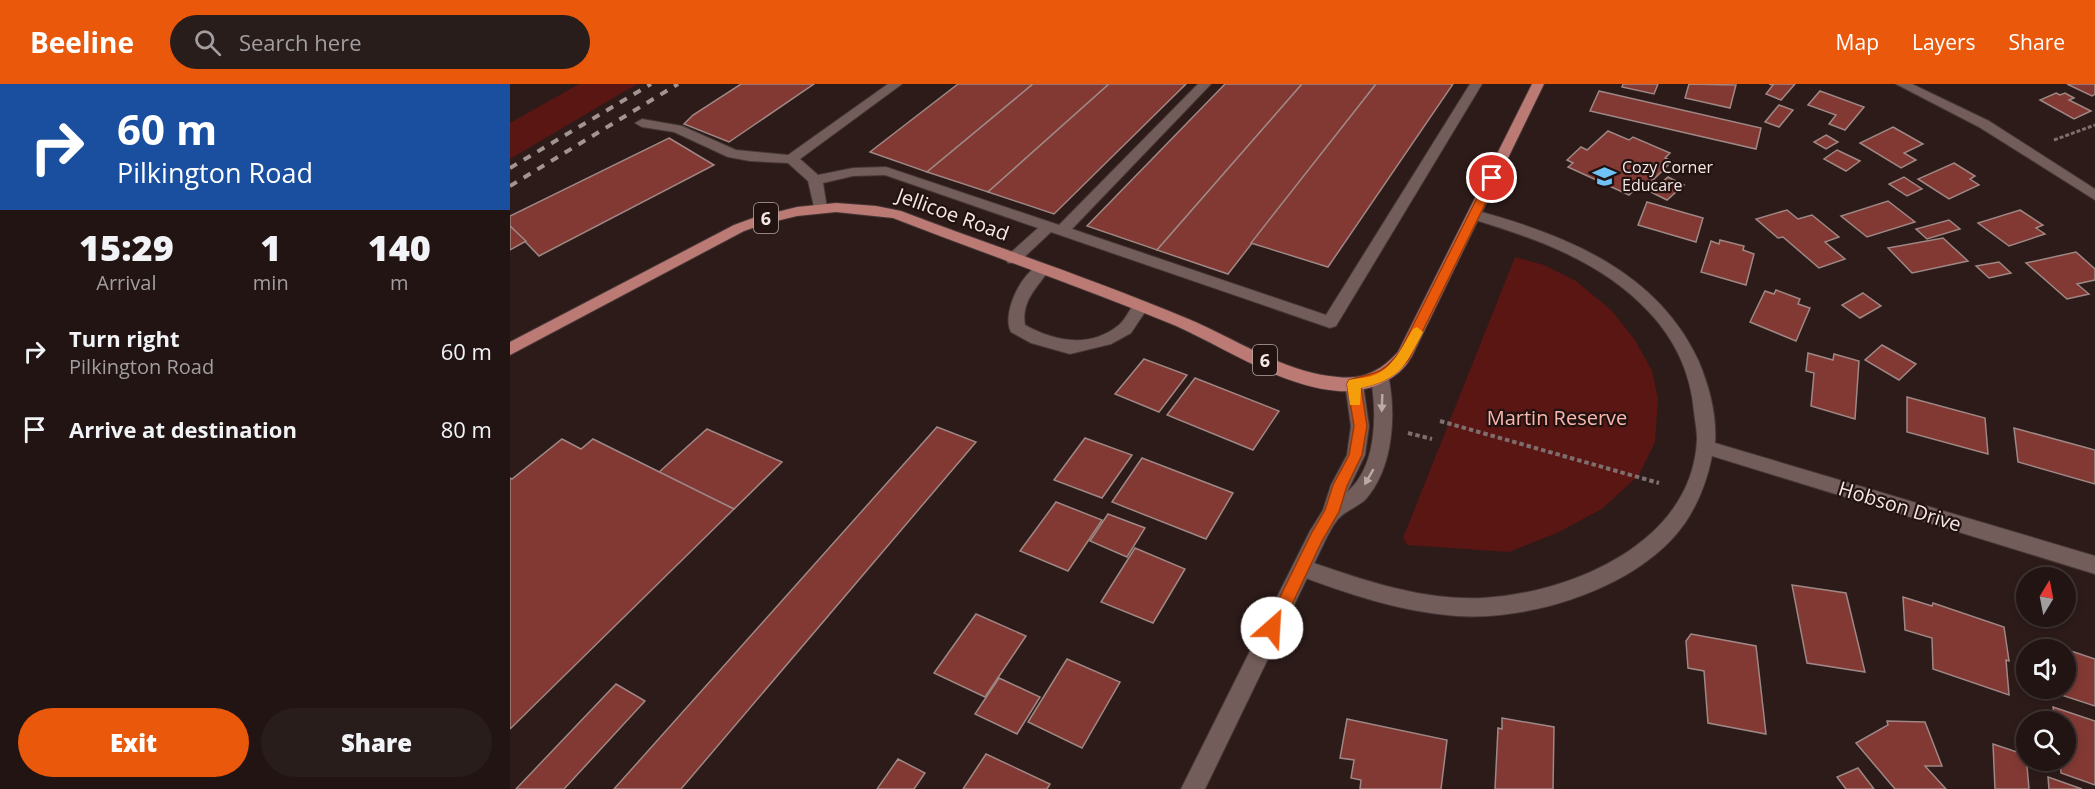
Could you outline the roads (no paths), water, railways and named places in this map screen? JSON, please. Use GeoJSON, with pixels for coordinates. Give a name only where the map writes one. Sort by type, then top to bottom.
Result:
{"type":"FeatureCollection","features":[{"type":"Feature","properties":{"kind":"main road"},"geometry":{"type":"LineString","coordinates":[[1380,379],[1393,370],[1404,356],[1538,84]]}},
{"type":"Feature","properties":{"kind":"main road","name":"Jellicoe Road"},"geometry":{"type":"LineString","coordinates":[[510,349],[739,228],[780,214],[819,207],[856,207],[896,214],[1141,306],[1300,375],[1323,382],[1354,384]]}},
{"type":"Feature","properties":{"kind":"main road","name":"6"},"geometry":{"type":"LineString","coordinates":[[1354,384],[1380,379]]}},
{"type":"Feature","properties":{"kind":"street"},"geometry":{"type":"LineString","coordinates":[[791,159],[896,84]]}},
{"type":"Feature","properties":{"kind":"street"},"geometry":{"type":"LineString","coordinates":[[1013,259],[1056,228],[1205,84]]}},
{"type":"Feature","properties":{"kind":"street"},"geometry":{"type":"LineString","coordinates":[[814,180],[853,172],[886,171],[1330,322],[1476,84]]}},
{"type":"Feature","properties":{"kind":"street"},"geometry":{"type":"LineString","coordinates":[[1902,84],[1984,124],[2095,195]]}},
{"type":"Feature","properties":{"kind":"street"},"geometry":{"type":"LineString","coordinates":[[642,123],[677,129],[733,154],[791,159],[808,172],[814,180],[819,207]]}},
{"type":"Feature","properties":{"kind":"street"},"geometry":{"type":"LineString","coordinates":[[1302,568],[1341,582],[1402,598],[1456,606],[1507,605],[1544,599],[1578,589],[1630,563],[1650,548],[1671,526],[1692,494],[1705,447],[1705,409],[1698,380],[1680,341],[1654,306],[1619,275],[1582,254],[1545,236],[1474,215]]}},
{"type":"Feature","properties":{"kind":"street"},"geometry":{"type":"LineString","coordinates":[[1041,270],[1020,297],[1014,317],[1017,328],[1037,339],[1070,348],[1105,340],[1125,329],[1141,306]]}},
{"type":"Feature","properties":{"kind":"street"},"geometry":{"type":"LineString","coordinates":[[1332,512],[1358,494],[1376,463],[1382,428],[1383,390],[1380,379]]}},
{"type":"Feature","properties":{"kind":"street"},"geometry":{"type":"LineString","coordinates":[[1193,789],[1332,512],[1340,485],[1356,455],[1360,426],[1354,384]]}},
{"type":"Feature","properties":{"kind":"street","name":"Hobson Drive"},"geometry":{"type":"LineString","coordinates":[[1705,447],[2095,565]]}},
{"type":"Feature","properties":{"kind":"railway"},"geometry":{"type":"LineString","coordinates":[[510,168],[651,84]]}},
{"type":"Feature","properties":{"kind":"railway"},"geometry":{"type":"LineString","coordinates":[[510,186],[678,84]]}},
{"type":"Feature","properties":{"kind":"place","name":"Cozy Corner Educare"},"geometry":{"type":"Point","coordinates":[1604,176]}},
{"type":"Feature","properties":{"kind":"park label","name":"Martin Reserve"},"geometry":{"type":"Point","coordinates":[1557,417]}}]}
